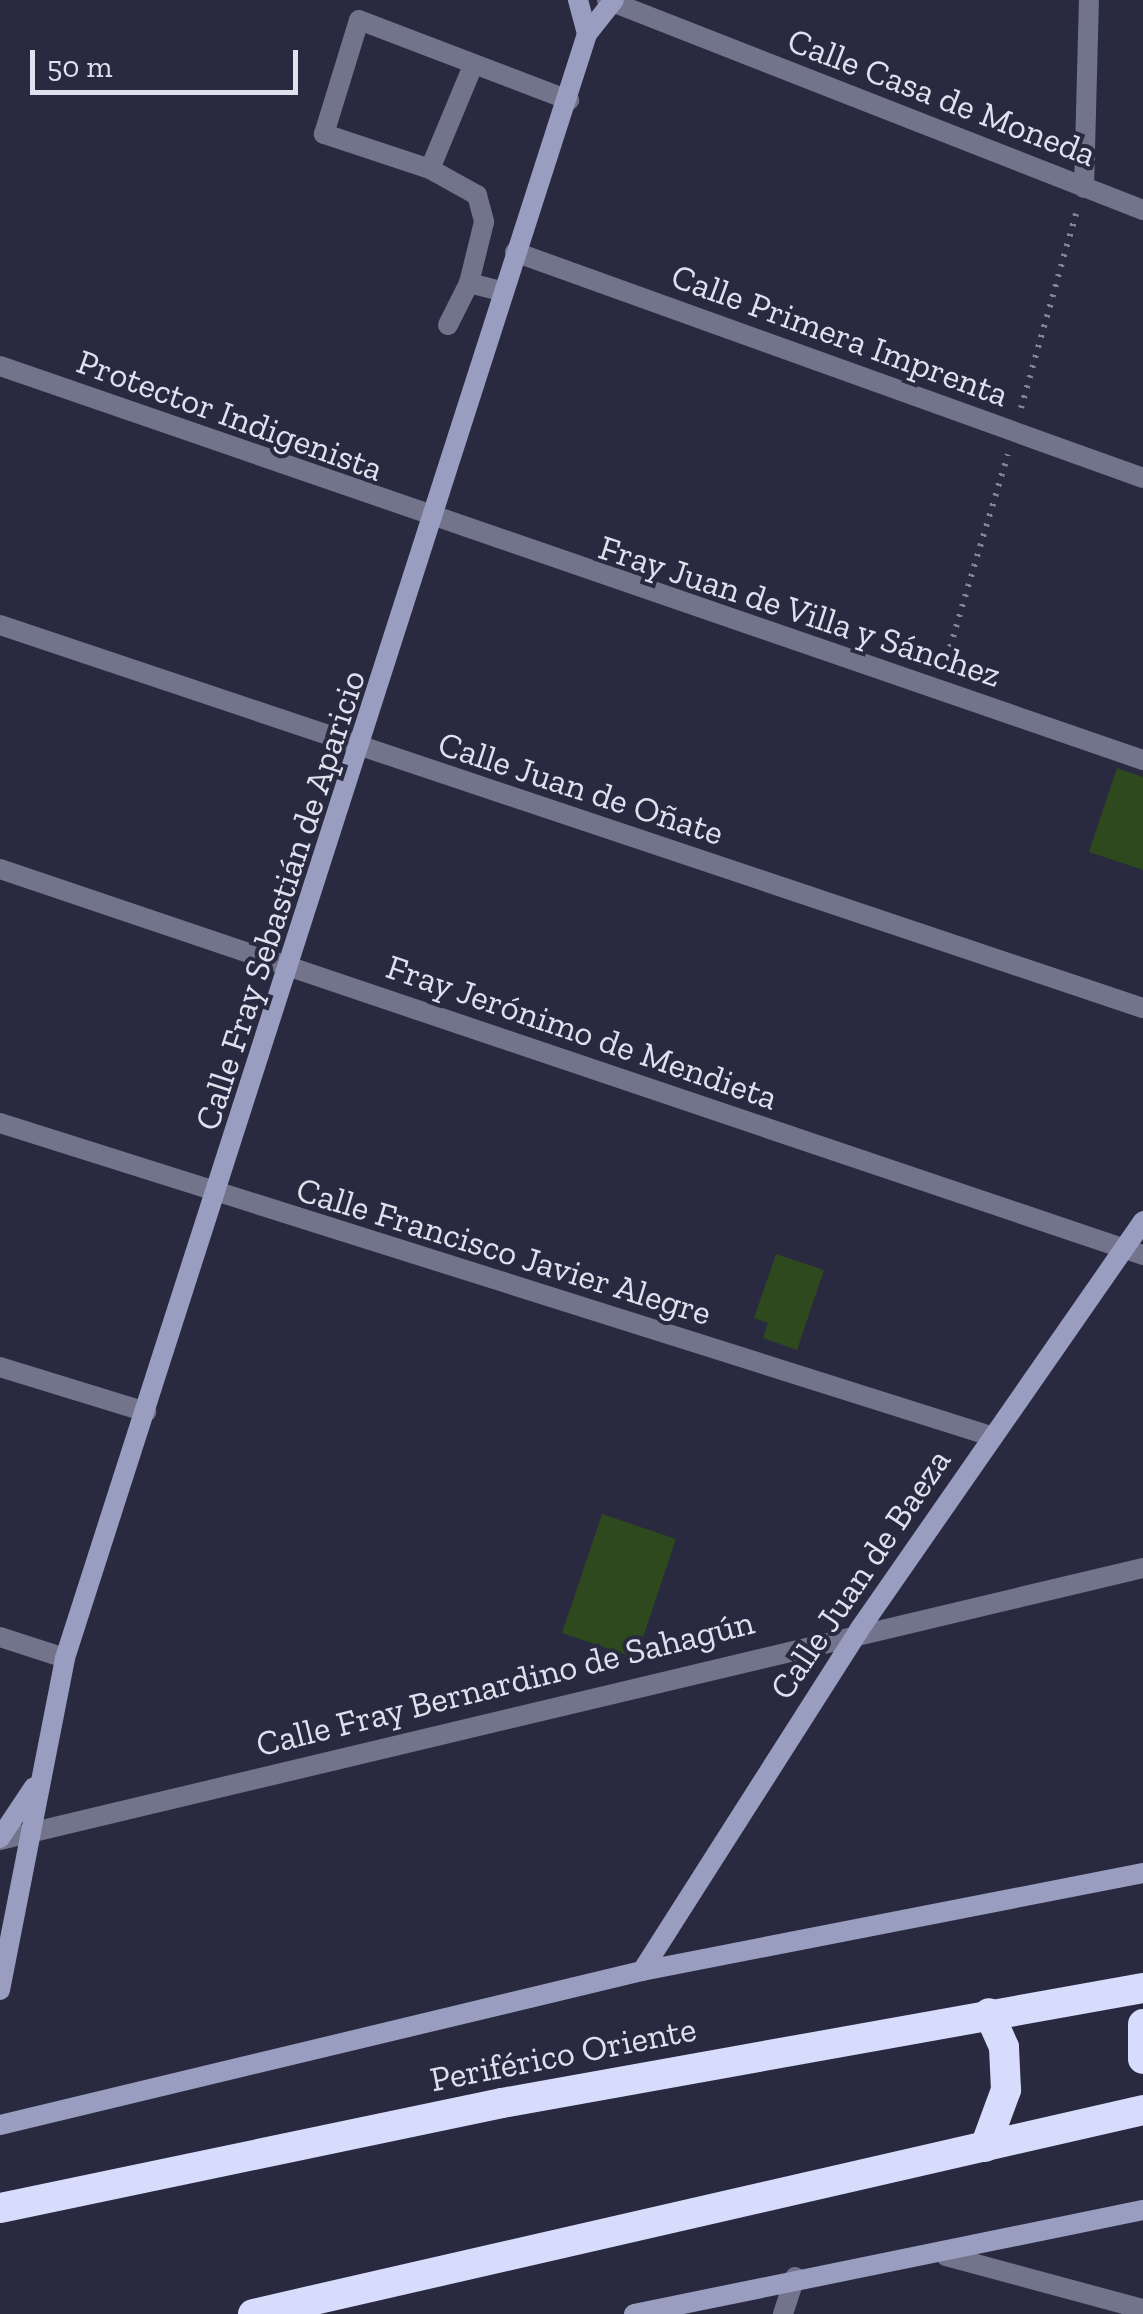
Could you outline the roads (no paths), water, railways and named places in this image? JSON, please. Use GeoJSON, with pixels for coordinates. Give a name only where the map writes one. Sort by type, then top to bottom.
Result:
{"type":"FeatureCollection","features":[{"type":"Feature","properties":{"kind":"highway","name":"Periférico Oriente"},"geometry":{"type":"LineString","coordinates":[[0,2208],[989,2014],[1143,1988]]}},
{"type":"Feature","properties":{"kind":"highway"},"geometry":{"type":"LineString","coordinates":[[984,2147],[1006,2090],[1004,2047],[989,2014]]}},
{"type":"Feature","properties":{"kind":"highway"},"geometry":{"type":"LineString","coordinates":[[1143,2024],[1143,2059]]}},
{"type":"Feature","properties":{"kind":"highway"},"geometry":{"type":"LineString","coordinates":[[252,2314],[1143,2110]]}},
{"type":"Feature","properties":{"kind":"street"},"geometry":{"type":"LineString","coordinates":[[578,0],[588,34]]}},
{"type":"Feature","properties":{"kind":"street"},"geometry":{"type":"LineString","coordinates":[[1084,188],[1089,0]]}},
{"type":"Feature","properties":{"kind":"street","name":"Calle Fray Sebastián de Aparicio"},"geometry":{"type":"LineString","coordinates":[[0,1990],[34,1832],[35,1786],[66,1658],[437,524],[516,252],[588,34],[611,1]]}},
{"type":"Feature","properties":{"kind":"street","name":"Calle Casa de Moneda"},"geometry":{"type":"LineString","coordinates":[[611,1],[1143,210]]}},
{"type":"Feature","properties":{"kind":"street"},"geometry":{"type":"LineString","coordinates":[[448,325],[469,283],[484,222],[478,195],[430,168],[324,134],[359,20],[472,68],[568,100]]}},
{"type":"Feature","properties":{"kind":"street"},"geometry":{"type":"LineString","coordinates":[[430,168],[472,68]]}},
{"type":"Feature","properties":{"kind":"street","name":"Calle Primera Imprenta"},"geometry":{"type":"LineString","coordinates":[[516,252],[1143,478]]}},
{"type":"Feature","properties":{"kind":"street"},"geometry":{"type":"LineString","coordinates":[[469,283],[504,292]]}},
{"type":"Feature","properties":{"kind":"street","name":"Protector Indigenista"},"geometry":{"type":"LineString","coordinates":[[0,366],[437,524]]}},
{"type":"Feature","properties":{"kind":"street","name":"Fray Juan de Villa y Sánchez"},"geometry":{"type":"LineString","coordinates":[[437,524],[1143,760]]}},
{"type":"Feature","properties":{"kind":"street","name":"Calle Juan de Oñate"},"geometry":{"type":"LineString","coordinates":[[0,625],[1143,1008]]}},
{"type":"Feature","properties":{"kind":"street","name":"Fray Jerónimo de Mendieta"},"geometry":{"type":"LineString","coordinates":[[0,869],[1133,1252]]}},
{"type":"Feature","properties":{"kind":"street","name":"Calle Francisco Javier Alegre"},"geometry":{"type":"LineString","coordinates":[[0,1123],[217,1196],[991,1436]]}},
{"type":"Feature","properties":{"kind":"street","name":"Calle Juan de Baeza"},"geometry":{"type":"LineString","coordinates":[[642,1971],[858,1630],[991,1436],[1133,1252],[1143,1220]]}},
{"type":"Feature","properties":{"kind":"street"},"geometry":{"type":"LineString","coordinates":[[0,1367],[146,1412]]}},
{"type":"Feature","properties":{"kind":"street","name":"Calle Fray Bernardino de Sahagún"},"geometry":{"type":"LineString","coordinates":[[0,1839],[858,1630],[1143,1568]]}},
{"type":"Feature","properties":{"kind":"street"},"geometry":{"type":"LineString","coordinates":[[0,1637],[66,1658]]}},
{"type":"Feature","properties":{"kind":"street","name":"Calle Fray Sebastián de Aparicio"},"geometry":{"type":"LineString","coordinates":[[0,1839],[35,1786]]}},
{"type":"Feature","properties":{"kind":"street"},"geometry":{"type":"LineString","coordinates":[[0,2125],[642,1971],[1143,1872]]}},
{"type":"Feature","properties":{"kind":"street"},"geometry":{"type":"LineString","coordinates":[[634,2314],[795,2277],[946,2256],[1143,2210]]}},
{"type":"Feature","properties":{"kind":"street"},"geometry":{"type":"LineString","coordinates":[[946,2256],[1143,2309]]}},
{"type":"Feature","properties":{"kind":"street"},"geometry":{"type":"LineString","coordinates":[[783,2314],[795,2277]]}}]}
